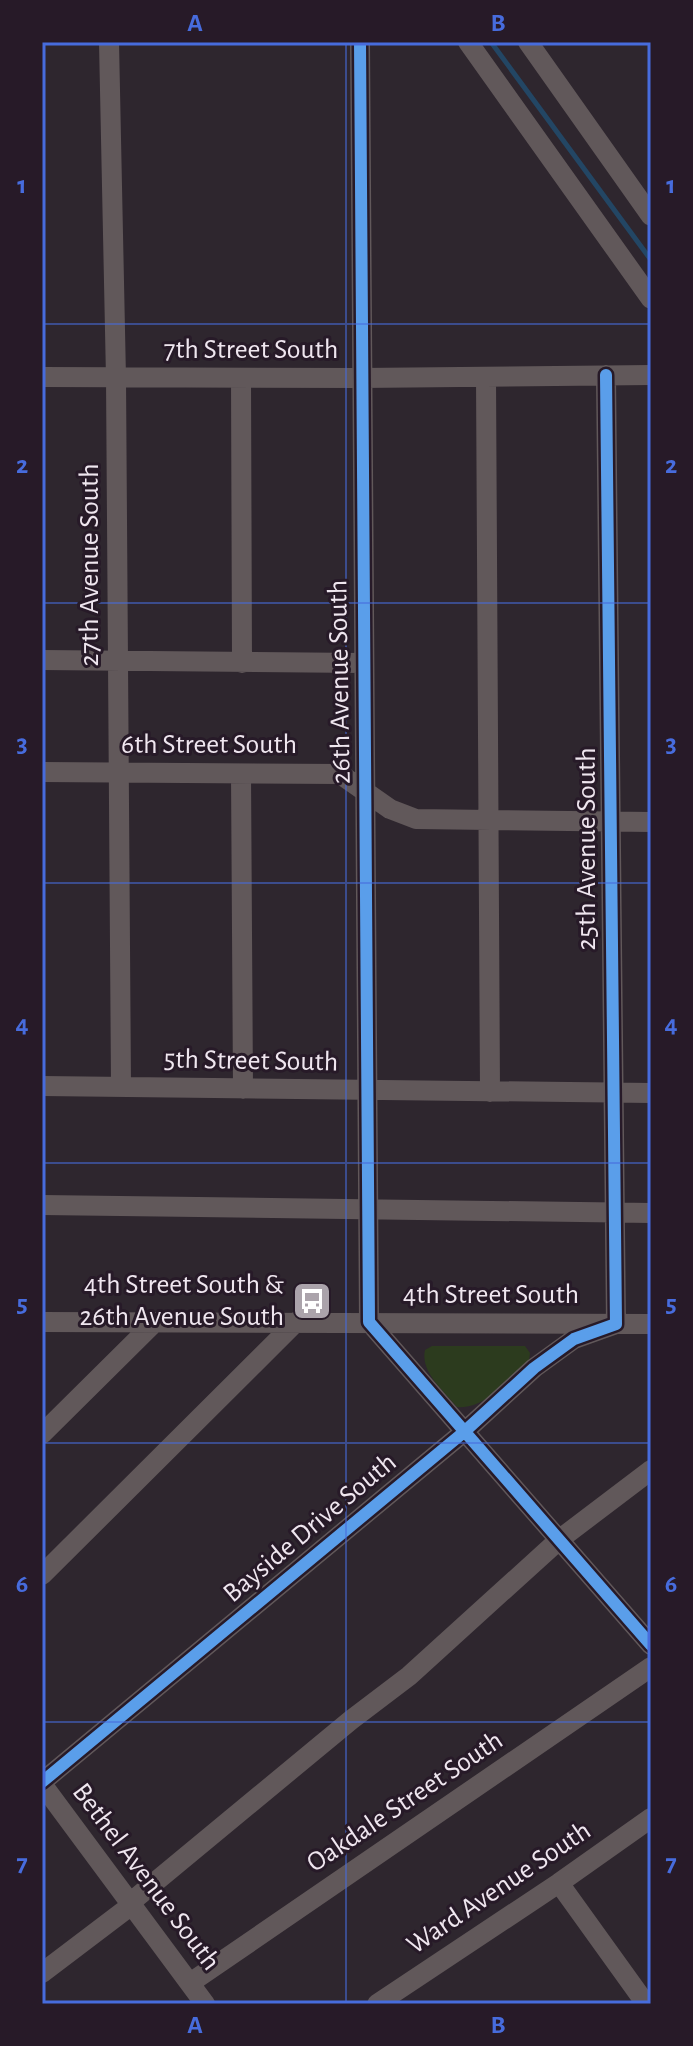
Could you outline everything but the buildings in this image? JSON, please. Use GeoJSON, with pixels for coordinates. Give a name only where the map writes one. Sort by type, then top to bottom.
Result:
{"type":"FeatureCollection","features":[{"type":"Feature","properties":{"kind":"street","name":"27th Avenue South"},"geometry":{"type":"LineString","coordinates":[[109,42],[116,378],[121,1087]]}},
{"type":"Feature","properties":{"kind":"street","name":"26th Avenue South"},"geometry":{"type":"LineString","coordinates":[[360,42],[369,1322]]}},
{"type":"Feature","properties":{"kind":"street"},"geometry":{"type":"LineString","coordinates":[[468,42],[651,299]]}},
{"type":"Feature","properties":{"kind":"street"},"geometry":{"type":"LineString","coordinates":[[528,42],[651,216]]}},
{"type":"Feature","properties":{"kind":"street","name":"25th Avenue South"},"geometry":{"type":"LineString","coordinates":[[606,375],[616,1324]]}},
{"type":"Feature","properties":{"kind":"street","name":"7th Street South"},"geometry":{"type":"LineString","coordinates":[[42,377],[651,375]]}},
{"type":"Feature","properties":{"kind":"street"},"geometry":{"type":"LineString","coordinates":[[486,377],[490,1092]]}},
{"type":"Feature","properties":{"kind":"street"},"geometry":{"type":"LineString","coordinates":[[241,378],[242,663]]}},
{"type":"Feature","properties":{"kind":"street"},"geometry":{"type":"LineString","coordinates":[[42,660],[363,663]]}},
{"type":"Feature","properties":{"kind":"street","name":"6th Street South"},"geometry":{"type":"LineString","coordinates":[[42,772],[340,774],[390,809],[416,819],[651,822]]}},
{"type":"Feature","properties":{"kind":"street"},"geometry":{"type":"LineString","coordinates":[[241,774],[243,1089]]}},
{"type":"Feature","properties":{"kind":"street","name":"5th Street South"},"geometry":{"type":"LineString","coordinates":[[42,1086],[651,1093]]}},
{"type":"Feature","properties":{"kind":"street"},"geometry":{"type":"LineString","coordinates":[[42,1205],[651,1213]]}},
{"type":"Feature","properties":{"kind":"street","name":"4th Street South"},"geometry":{"type":"LineString","coordinates":[[42,1322],[651,1324]]}},
{"type":"Feature","properties":{"kind":"street"},"geometry":{"type":"LineString","coordinates":[[42,1434],[155,1322]]}},
{"type":"Feature","properties":{"kind":"street"},"geometry":{"type":"LineString","coordinates":[[42,1575],[296,1322]]}},
{"type":"Feature","properties":{"kind":"street"},"geometry":{"type":"LineString","coordinates":[[369,1322],[651,1645]]}},
{"type":"Feature","properties":{"kind":"street","name":"Bayside Drive South"},"geometry":{"type":"LineString","coordinates":[[42,1783],[464,1432],[534,1368],[574,1339],[616,1324]]}},
{"type":"Feature","properties":{"kind":"street"},"geometry":{"type":"LineString","coordinates":[[42,1973],[409,1676],[560,1539],[651,1470]]}},
{"type":"Feature","properties":{"kind":"street","name":"Oakdale Street South"},"geometry":{"type":"LineString","coordinates":[[190,1983],[651,1667]]}},
{"type":"Feature","properties":{"kind":"street","name":"Bethel Avenue South"},"geometry":{"type":"LineString","coordinates":[[42,1783],[205,2004]]}},
{"type":"Feature","properties":{"kind":"street","name":"Ward Avenue South"},"geometry":{"type":"LineString","coordinates":[[377,2004],[651,1818]]}},
{"type":"Feature","properties":{"kind":"street"},"geometry":{"type":"LineString","coordinates":[[559,1883],[646,2004]]}},
{"type":"Feature","properties":{"kind":"green space"},"geometry":{"type":"Polygon","coordinates":[[[432,1346],[525,1346],[530,1353],[529,1361],[487,1399],[467,1407],[457,1407],[434,1381],[426,1366],[425,1350],[432,1346]]]}},
{"type":"Feature","properties":{"kind":"waterway"},"geometry":{"type":"LineString","coordinates":[[491,42],[651,260]]}},
{"type":"Feature","properties":{"kind":"cycle path"},"geometry":{"type":"LineString","coordinates":[[360,42],[369,1322],[651,1645]]}},
{"type":"Feature","properties":{"kind":"cycle path"},"geometry":{"type":"LineString","coordinates":[[42,1782],[464,1432],[534,1368],[574,1339],[616,1324],[606,375]]}},
{"type":"Feature","properties":{"kind":"place","name":"4th Street South & 26th Avenue South"},"geometry":{"type":"Point","coordinates":[312,1301]}}]}
